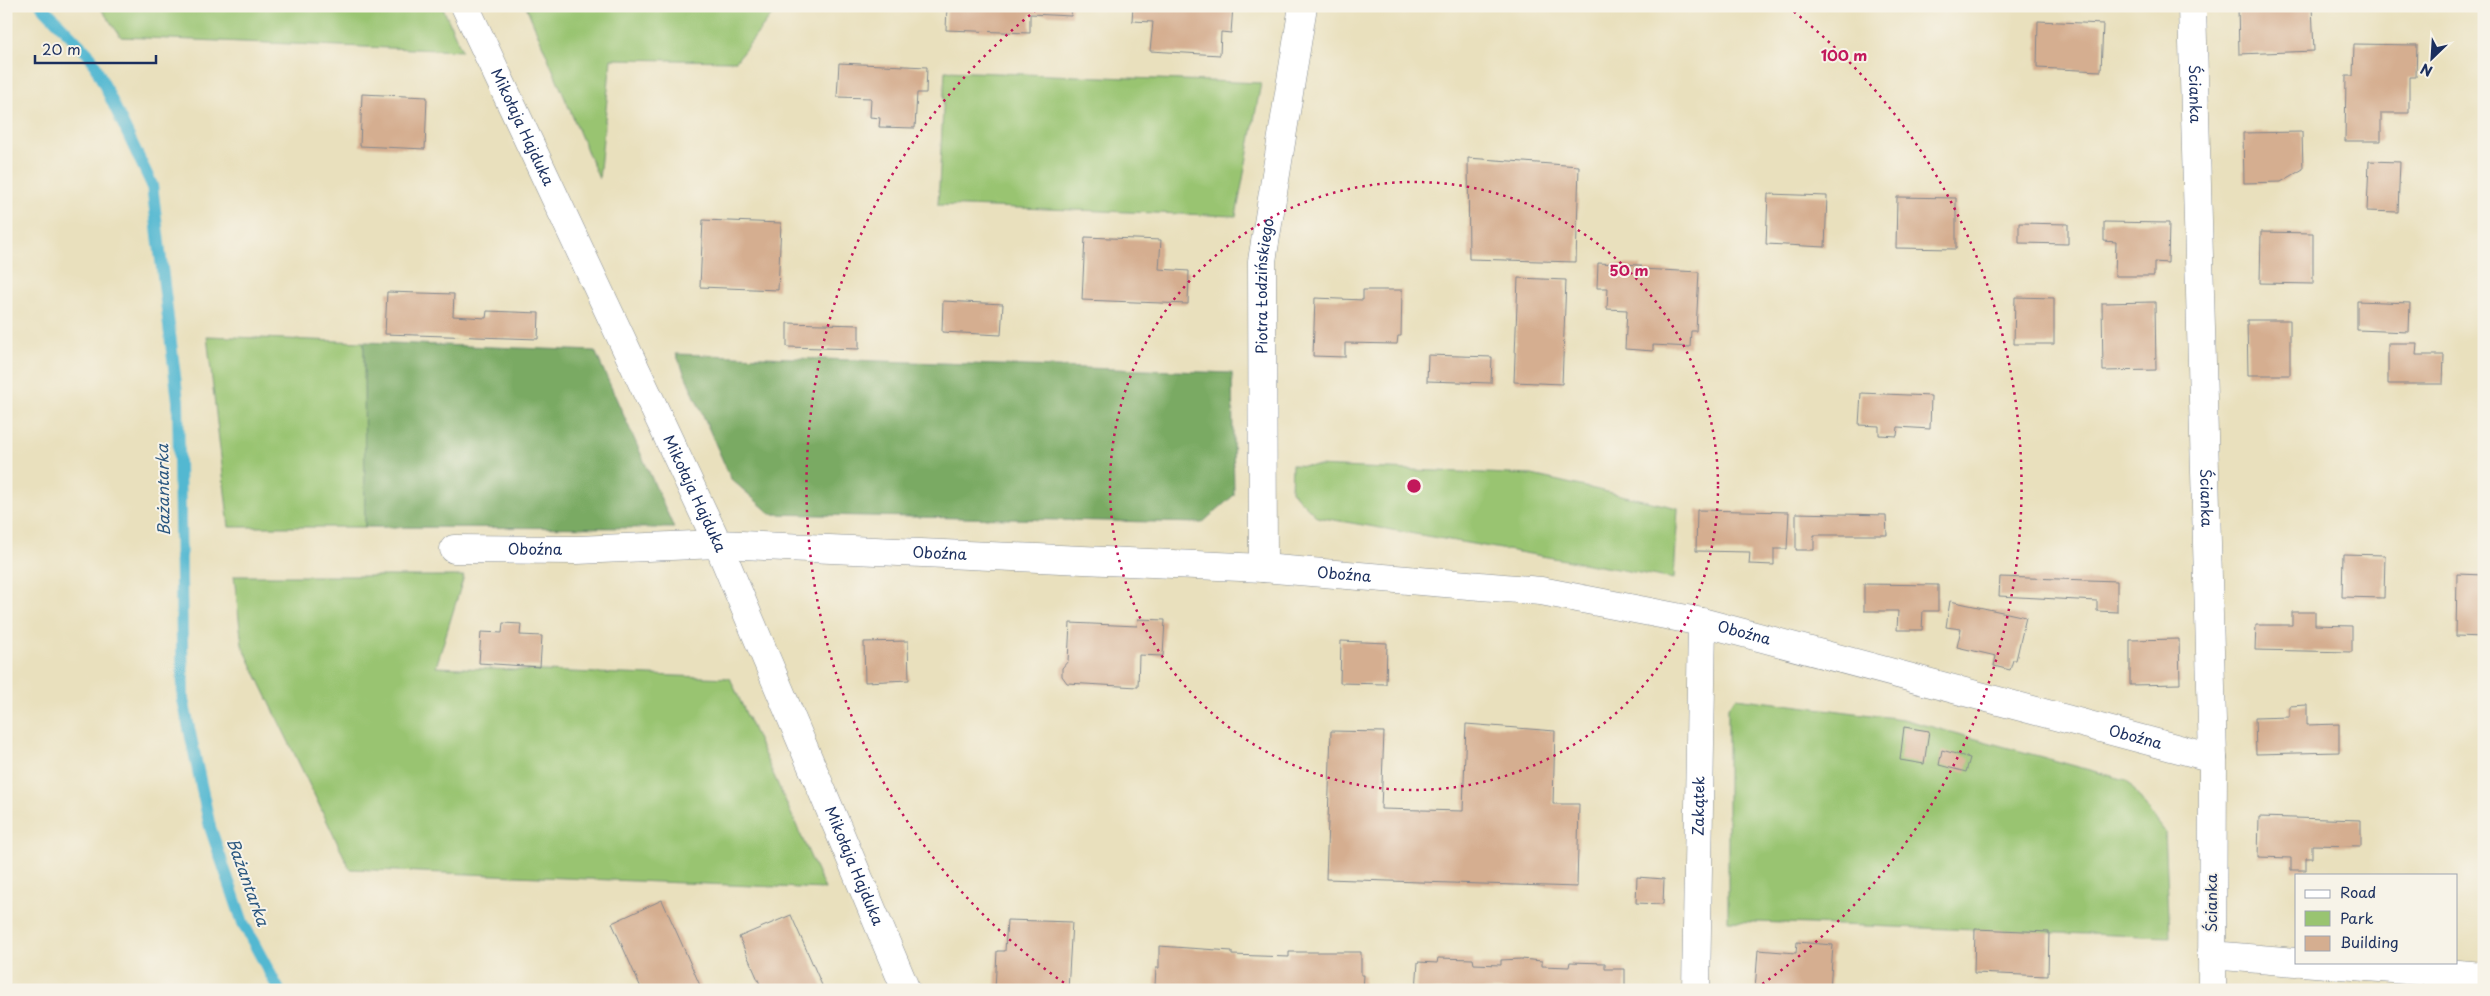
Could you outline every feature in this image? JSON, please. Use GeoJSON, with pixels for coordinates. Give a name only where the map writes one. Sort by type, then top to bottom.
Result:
{"type":"FeatureCollection","features":[{"type":"Feature","properties":{"kind":"street","name":"Mikołaja Hajduka"},"geometry":{"type":"LineString","coordinates":[[465,6],[718,544],[906,990]]}},
{"type":"Feature","properties":{"kind":"street","name":"Piotra Łodzińskiego"},"geometry":{"type":"LineString","coordinates":[[1263,568],[1262,261],[1303,6]]}},
{"type":"Feature","properties":{"kind":"street","name":"Ścianka"},"geometry":{"type":"LineString","coordinates":[[2192,6],[2213,758],[2212,990]]}},
{"type":"Feature","properties":{"kind":"street","name":"Oboźna"},"geometry":{"type":"LineString","coordinates":[[454,549],[577,550],[718,544],[1263,568],[1541,592],[1702,622],[2213,758]]}},
{"type":"Feature","properties":{"kind":"street","name":"Zakątek"},"geometry":{"type":"LineString","coordinates":[[1696,990],[1702,622]]}},
{"type":"Feature","properties":{"kind":"street"},"geometry":{"type":"LineString","coordinates":[[2212,955],[2295,962]]}},
{"type":"Feature","properties":{"kind":"street"},"geometry":{"type":"LineString","coordinates":[[2328,964],[2484,976]]}},
{"type":"Feature","properties":{"kind":"green space"},"geometry":{"type":"Polygon","coordinates":[[[99,6],[442,6],[462,51],[121,37],[99,6]]]}},
{"type":"Feature","properties":{"kind":"green space"},"geometry":{"type":"Polygon","coordinates":[[[526,6],[779,6],[736,61],[611,59],[599,179],[526,6]]]}},
{"type":"Feature","properties":{"kind":"green space"},"geometry":{"type":"Polygon","coordinates":[[[945,71],[1261,83],[1236,216],[938,205],[945,71]]]}},
{"type":"Feature","properties":{"kind":"green space"},"geometry":{"type":"Polygon","coordinates":[[[207,336],[364,342],[365,527],[229,527],[207,336]]]}},
{"type":"Feature","properties":{"kind":"green space"},"geometry":{"type":"Polygon","coordinates":[[[364,342],[595,351],[674,528],[365,527],[364,342]]]}},
{"type":"Feature","properties":{"kind":"green space"},"geometry":{"type":"Polygon","coordinates":[[[676,354],[1232,373],[1234,495],[1202,523],[771,514],[731,479],[676,354]]]}},
{"type":"Feature","properties":{"kind":"green space"},"geometry":{"type":"Polygon","coordinates":[[[1292,465],[1532,475],[1678,508],[1674,579],[1317,517],[1291,491],[1292,465]]]}},
{"type":"Feature","properties":{"kind":"green space"},"geometry":{"type":"Polygon","coordinates":[[[234,576],[464,576],[436,667],[730,678],[825,889],[350,869],[242,645],[234,576]]]}},
{"type":"Feature","properties":{"kind":"green space"},"geometry":{"type":"Polygon","coordinates":[[[1736,698],[1903,719],[2126,780],[2165,832],[2170,937],[1728,921],[1728,706],[1736,698]]]}},
{"type":"Feature","properties":{"kind":"building"},"geometry":{"type":"Polygon","coordinates":[[[947,6],[1072,6],[1071,16],[1030,14],[1030,33],[946,30],[947,6]]]}},
{"type":"Feature","properties":{"kind":"building"},"geometry":{"type":"Polygon","coordinates":[[[1133,6],[1233,6],[1231,33],[1221,32],[1220,55],[1150,51],[1153,22],[1132,21],[1133,6]]]}},
{"type":"Feature","properties":{"kind":"building"},"geometry":{"type":"Polygon","coordinates":[[[2238,6],[2312,6],[2314,51],[2239,54],[2238,6]]]}},
{"type":"Feature","properties":{"kind":"building"},"geometry":{"type":"Polygon","coordinates":[[[2038,21],[2103,24],[2101,71],[2037,68],[2038,21]]]}},
{"type":"Feature","properties":{"kind":"building"},"geometry":{"type":"Polygon","coordinates":[[[2354,44],[2417,45],[2416,77],[2409,77],[2409,113],[2381,113],[2381,141],[2345,141],[2346,76],[2353,76],[2354,44]]]}},
{"type":"Feature","properties":{"kind":"building"},"geometry":{"type":"Polygon","coordinates":[[[839,63],[927,67],[926,93],[917,93],[915,128],[879,127],[880,118],[870,117],[871,98],[837,97],[839,63]]]}},
{"type":"Feature","properties":{"kind":"building"},"geometry":{"type":"Polygon","coordinates":[[[362,94],[427,97],[425,149],[360,146],[362,94]]]}},
{"type":"Feature","properties":{"kind":"building"},"geometry":{"type":"Polygon","coordinates":[[[2302,132],[2303,169],[2281,182],[2244,183],[2243,133],[2302,132]]]}},
{"type":"Feature","properties":{"kind":"building"},"geometry":{"type":"Polygon","coordinates":[[[1468,158],[1579,166],[1576,262],[1469,259],[1468,158]]]}},
{"type":"Feature","properties":{"kind":"building"},"geometry":{"type":"Polygon","coordinates":[[[2369,161],[2400,162],[2398,212],[2367,211],[2369,161]]]}},
{"type":"Feature","properties":{"kind":"building"},"geometry":{"type":"Polygon","coordinates":[[[1768,194],[1827,196],[1825,247],[1766,244],[1768,194]]]}},
{"type":"Feature","properties":{"kind":"building"},"geometry":{"type":"Polygon","coordinates":[[[1897,197],[1956,198],[1956,249],[1896,248],[1897,197]]]}},
{"type":"Feature","properties":{"kind":"building"},"geometry":{"type":"Polygon","coordinates":[[[703,220],[781,223],[778,290],[700,287],[703,220]]]}},
{"type":"Feature","properties":{"kind":"building"},"geometry":{"type":"Polygon","coordinates":[[[2104,222],[2169,223],[2168,263],[2154,262],[2154,276],[2115,276],[2116,242],[2104,241],[2104,222]]]}},
{"type":"Feature","properties":{"kind":"building"},"geometry":{"type":"Polygon","coordinates":[[[2019,223],[2068,224],[2068,244],[2019,243],[2019,223]]]}},
{"type":"Feature","properties":{"kind":"building"},"geometry":{"type":"Polygon","coordinates":[[[2261,232],[2313,233],[2313,284],[2260,283],[2261,232]]]}},
{"type":"Feature","properties":{"kind":"building"},"geometry":{"type":"Polygon","coordinates":[[[1085,237],[1161,240],[1159,269],[1189,271],[1188,304],[1082,300],[1085,237]]]}},
{"type":"Feature","properties":{"kind":"building"},"geometry":{"type":"Polygon","coordinates":[[[1598,263],[1641,265],[1641,269],[1699,272],[1696,331],[1691,331],[1690,347],[1653,345],[1653,351],[1625,349],[1627,310],[1607,309],[1608,288],[1597,288],[1598,263]]]}},
{"type":"Feature","properties":{"kind":"building"},"geometry":{"type":"Polygon","coordinates":[[[1518,278],[1566,280],[1562,384],[1514,382],[1518,278]]]}},
{"type":"Feature","properties":{"kind":"building"},"geometry":{"type":"Polygon","coordinates":[[[1363,290],[1402,290],[1401,336],[1398,336],[1397,344],[1345,343],[1345,357],[1313,356],[1315,298],[1363,300],[1363,290]]]}},
{"type":"Feature","properties":{"kind":"building"},"geometry":{"type":"Polygon","coordinates":[[[387,292],[454,294],[453,316],[486,318],[487,311],[539,313],[538,339],[385,334],[387,292]]]}},
{"type":"Feature","properties":{"kind":"building"},"geometry":{"type":"Polygon","coordinates":[[[2015,297],[2054,298],[2054,344],[2014,344],[2015,297]]]}},
{"type":"Feature","properties":{"kind":"building"},"geometry":{"type":"Polygon","coordinates":[[[943,301],[1003,304],[1001,335],[942,332],[943,301]]]}},
{"type":"Feature","properties":{"kind":"building"},"geometry":{"type":"Polygon","coordinates":[[[2357,301],[2410,303],[2409,332],[2357,330],[2357,301]]]}},
{"type":"Feature","properties":{"kind":"building"},"geometry":{"type":"Polygon","coordinates":[[[2155,302],[2156,370],[2103,371],[2102,303],[2155,302]]]}},
{"type":"Feature","properties":{"kind":"building"},"geometry":{"type":"Polygon","coordinates":[[[2247,320],[2290,320],[2290,375],[2248,375],[2247,320]]]}},
{"type":"Feature","properties":{"kind":"building"},"geometry":{"type":"Polygon","coordinates":[[[787,323],[859,325],[859,349],[787,347],[787,323]]]}},
{"type":"Feature","properties":{"kind":"building"},"geometry":{"type":"Polygon","coordinates":[[[2388,343],[2417,343],[2416,355],[2444,355],[2443,384],[2388,384],[2388,343]]]}},
{"type":"Feature","properties":{"kind":"building"},"geometry":{"type":"Polygon","coordinates":[[[1428,355],[1492,357],[1491,383],[1427,381],[1428,355]]]}},
{"type":"Feature","properties":{"kind":"building"},"geometry":{"type":"Polygon","coordinates":[[[1861,393],[1931,396],[1930,429],[1898,427],[1897,436],[1879,435],[1879,426],[1859,425],[1861,393]]]}},
{"type":"Feature","properties":{"kind":"building"},"geometry":{"type":"Polygon","coordinates":[[[1697,510],[1789,512],[1787,549],[1774,549],[1774,565],[1749,564],[1750,552],[1696,551],[1697,510]]]}},
{"type":"Feature","properties":{"kind":"building"},"geometry":{"type":"Polygon","coordinates":[[[1796,513],[1886,515],[1887,535],[1814,535],[1814,550],[1796,550],[1796,513]]]}},
{"type":"Feature","properties":{"kind":"building"},"geometry":{"type":"Polygon","coordinates":[[[2343,554],[2385,555],[2384,598],[2342,597],[2343,554]]]}},
{"type":"Feature","properties":{"kind":"building"},"geometry":{"type":"Polygon","coordinates":[[[2457,574],[2484,575],[2484,637],[2456,636],[2457,574]]]}},
{"type":"Feature","properties":{"kind":"building"},"geometry":{"type":"Polygon","coordinates":[[[2000,577],[2117,581],[2117,612],[2097,611],[2097,601],[1999,596],[2000,577]]]}},
{"type":"Feature","properties":{"kind":"building"},"geometry":{"type":"Polygon","coordinates":[[[1864,584],[1938,585],[1938,611],[1923,611],[1922,630],[1897,630],[1898,611],[1864,611],[1864,584]]]}},
{"type":"Feature","properties":{"kind":"building"},"geometry":{"type":"Polygon","coordinates":[[[1950,601],[2026,617],[2016,660],[2013,660],[2010,670],[1994,666],[1996,656],[1957,647],[1961,629],[1946,627],[1950,601]]]}},
{"type":"Feature","properties":{"kind":"building"},"geometry":{"type":"Polygon","coordinates":[[[2292,612],[2315,612],[2315,625],[2352,626],[2352,652],[2255,650],[2256,625],[2292,625],[2292,612]]]}},
{"type":"Feature","properties":{"kind":"building"},"geometry":{"type":"Polygon","coordinates":[[[1138,619],[1165,620],[1163,656],[1139,655],[1138,687],[1067,683],[1062,676],[1062,668],[1068,661],[1070,623],[1137,626],[1138,619]]]}},
{"type":"Feature","properties":{"kind":"building"},"geometry":{"type":"Polygon","coordinates":[[[503,623],[521,624],[520,635],[542,636],[540,667],[479,663],[481,632],[502,633],[503,623]]]}},
{"type":"Feature","properties":{"kind":"building"},"geometry":{"type":"Polygon","coordinates":[[[2179,639],[2180,684],[2130,685],[2130,640],[2179,639]]]}},
{"type":"Feature","properties":{"kind":"building"},"geometry":{"type":"Polygon","coordinates":[[[908,641],[909,680],[865,682],[864,642],[908,641]]]}},
{"type":"Feature","properties":{"kind":"building"},"geometry":{"type":"Polygon","coordinates":[[[1341,641],[1387,643],[1386,684],[1340,683],[1341,641]]]}},
{"type":"Feature","properties":{"kind":"building"},"geometry":{"type":"Polygon","coordinates":[[[2307,705],[2307,725],[2339,724],[2339,752],[2256,754],[2255,718],[2289,717],[2289,706],[2307,705]]]}},
{"type":"Feature","properties":{"kind":"building"},"geometry":{"type":"Polygon","coordinates":[[[1466,724],[1555,731],[1553,804],[1579,804],[1577,887],[1326,879],[1331,731],[1384,732],[1381,809],[1463,811],[1466,724]]]}},
{"type":"Feature","properties":{"kind":"building"},"geometry":{"type":"Polygon","coordinates":[[[1904,727],[1929,731],[1924,764],[1900,760],[1904,727]]]}},
{"type":"Feature","properties":{"kind":"building"},"geometry":{"type":"Polygon","coordinates":[[[1942,750],[1970,758],[1966,772],[1939,765],[1942,750]]]}},
{"type":"Feature","properties":{"kind":"building"},"geometry":{"type":"Polygon","coordinates":[[[2259,817],[2361,820],[2361,846],[2312,845],[2312,858],[2306,858],[2306,870],[2291,870],[2291,858],[2258,857],[2259,817]]]}},
{"type":"Feature","properties":{"kind":"building"},"geometry":{"type":"Polygon","coordinates":[[[1637,877],[1664,879],[1663,904],[1636,903],[1637,877]]]}},
{"type":"Feature","properties":{"kind":"building"},"geometry":{"type":"Polygon","coordinates":[[[662,900],[702,990],[642,990],[612,923],[662,900]]]}},
{"type":"Feature","properties":{"kind":"building"},"geometry":{"type":"Polygon","coordinates":[[[791,915],[824,990],[762,990],[739,937],[791,915]]]}},
{"type":"Feature","properties":{"kind":"building"},"geometry":{"type":"Polygon","coordinates":[[[1007,920],[1072,922],[1068,990],[995,990],[997,951],[1005,951],[1007,920]]]}},
{"type":"Feature","properties":{"kind":"building"},"geometry":{"type":"Polygon","coordinates":[[[1975,929],[2049,932],[2048,976],[1974,973],[1975,929]]]}},
{"type":"Feature","properties":{"kind":"building"},"geometry":{"type":"Polygon","coordinates":[[[1797,942],[1833,945],[1830,990],[1755,990],[1758,950],[1796,953],[1797,942]]]}},
{"type":"Feature","properties":{"kind":"building"},"geometry":{"type":"Polygon","coordinates":[[[1159,946],[1232,951],[1232,955],[1289,957],[1289,952],[1361,952],[1361,975],[1364,975],[1363,990],[1158,990],[1158,985],[1155,985],[1156,968],[1159,968],[1159,946]]]}},
{"type":"Feature","properties":{"kind":"building"},"geometry":{"type":"Polygon","coordinates":[[[1438,958],[1473,959],[1474,964],[1501,965],[1501,960],[1521,959],[1542,961],[1542,966],[1569,967],[1570,962],[1605,963],[1605,969],[1625,969],[1625,990],[1416,990],[1418,962],[1437,963],[1438,958]]]}},
{"type":"Feature","properties":{"kind":"waterway","name":"Bażantarka"},"geometry":{"type":"LineString","coordinates":[[42,6],[91,57],[152,185],[178,401],[183,700],[210,827],[243,923],[279,990]]}},
{"type":"Feature","properties":{"kind":"railway"},"geometry":{"type":"LineString","coordinates":[[6,982],[10,990]]}}]}
